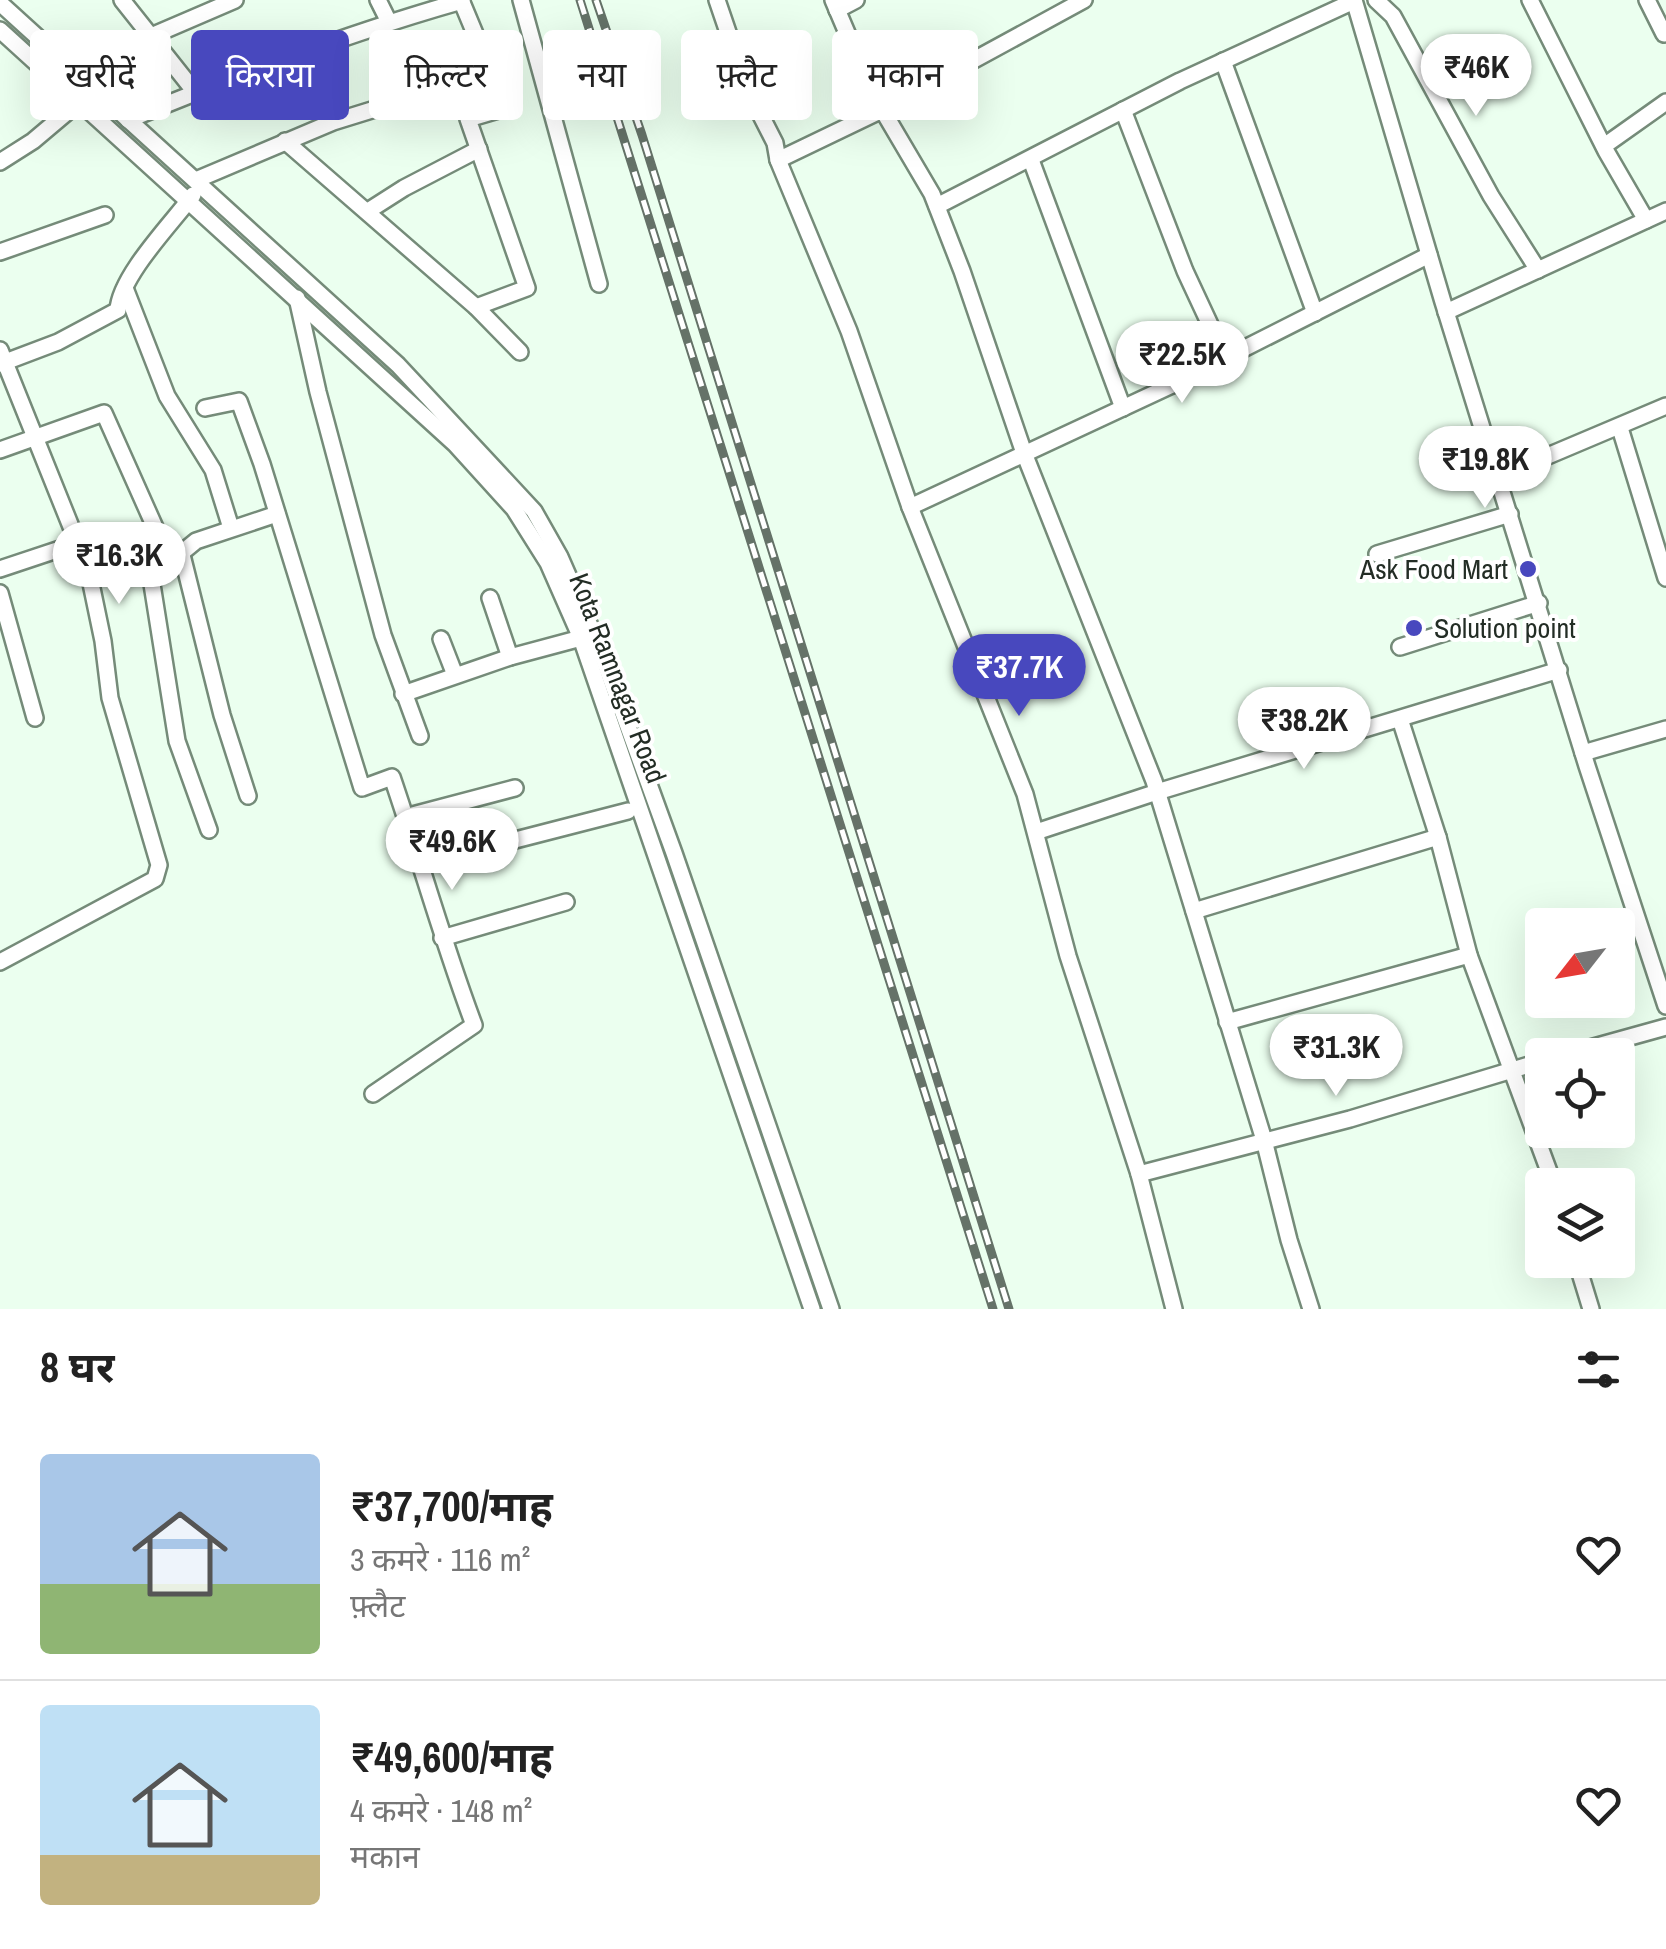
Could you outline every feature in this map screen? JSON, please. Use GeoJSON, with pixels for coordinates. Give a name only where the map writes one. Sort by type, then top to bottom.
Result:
{"type":"FeatureCollection","features":[{"type":"Feature","properties":{"kind":"street"},"geometry":{"type":"LineString","coordinates":[[122,0],[144,30]]}},
{"type":"Feature","properties":{"kind":"street"},"geometry":{"type":"LineString","coordinates":[[165,30],[235,0]]}},
{"type":"Feature","properties":{"kind":"street"},"geometry":{"type":"LineString","coordinates":[[378,0],[389,22]]}},
{"type":"Feature","properties":{"kind":"street"},"geometry":{"type":"LineString","coordinates":[[349,36],[462,0],[474,30]]}},
{"type":"Feature","properties":{"kind":"street"},"geometry":{"type":"LineString","coordinates":[[521,0],[599,284]]}},
{"type":"Feature","properties":{"kind":"street"},"geometry":{"type":"LineString","coordinates":[[717,0],[748,88],[775,142],[778,160],[848,332],[910,507],[1025,794],[1068,956],[1138,1174],[1174,1309]]}},
{"type":"Feature","properties":{"kind":"street"},"geometry":{"type":"LineString","coordinates":[[846,30],[835,5],[856,0]]}},
{"type":"Feature","properties":{"kind":"street"},"geometry":{"type":"LineString","coordinates":[[978,58],[1084,0]]}},
{"type":"Feature","properties":{"kind":"street"},"geometry":{"type":"LineString","coordinates":[[1376,0],[1394,16],[1491,196],[1538,270]]}},
{"type":"Feature","properties":{"kind":"street"},"geometry":{"type":"LineString","coordinates":[[1530,0],[1646,220]]}},
{"type":"Feature","properties":{"kind":"street"},"geometry":{"type":"LineString","coordinates":[[1647,0],[1664,34]]}},
{"type":"Feature","properties":{"kind":"street"},"geometry":{"type":"LineString","coordinates":[[937,206],[1123,110],[1354,1],[1446,312],[1666,1006]]}},
{"type":"Feature","properties":{"kind":"street"},"geometry":{"type":"LineString","coordinates":[[2,2],[32,30]]}},
{"type":"Feature","properties":{"kind":"street","name":"Kota Ramnagar Road"},"geometry":{"type":"LineString","coordinates":[[0,30],[30,58]]}},
{"type":"Feature","properties":{"kind":"street"},"geometry":{"type":"LineString","coordinates":[[1223,61],[1315,313]]}},
{"type":"Feature","properties":{"kind":"street"},"geometry":{"type":"LineString","coordinates":[[171,63],[191,87]]}},
{"type":"Feature","properties":{"kind":"street"},"geometry":{"type":"LineString","coordinates":[[1604,146],[1666,102]]}},
{"type":"Feature","properties":{"kind":"street"},"geometry":{"type":"LineString","coordinates":[[1123,110],[1185,271],[1226,358]]}},
{"type":"Feature","properties":{"kind":"street"},"geometry":{"type":"LineString","coordinates":[[0,962],[155,879],[159,865],[110,698],[88,569],[2,359],[58,342],[118,310],[124,288],[199,182],[285,141],[369,112]]}},
{"type":"Feature","properties":{"kind":"street"},"geometry":{"type":"LineString","coordinates":[[0,162],[58,120]]}},
{"type":"Feature","properties":{"kind":"street","name":"Kota Ramnagar Road"},"geometry":{"type":"LineString","coordinates":[[97,120],[456,444],[514,509],[548,563],[580,638],[812,1309]]}},
{"type":"Feature","properties":{"kind":"street"},"geometry":{"type":"LineString","coordinates":[[128,120],[398,365],[534,511],[560,557],[598,644],[681,871],[831,1309]]}},
{"type":"Feature","properties":{"kind":"street"},"geometry":{"type":"LineString","coordinates":[[468,120],[527,288],[476,307]]}},
{"type":"Feature","properties":{"kind":"street"},"geometry":{"type":"LineString","coordinates":[[778,160],[861,120]]}},
{"type":"Feature","properties":{"kind":"street"},"geometry":{"type":"LineString","coordinates":[[888,120],[937,206],[1024,454],[1157,792],[1264,1140],[1311,1309]]}},
{"type":"Feature","properties":{"kind":"street"},"geometry":{"type":"LineString","coordinates":[[285,141],[476,307],[520,352]]}},
{"type":"Feature","properties":{"kind":"street"},"geometry":{"type":"LineString","coordinates":[[368,211],[478,148]]}},
{"type":"Feature","properties":{"kind":"street"},"geometry":{"type":"LineString","coordinates":[[1031,160],[1124,408]]}},
{"type":"Feature","properties":{"kind":"street"},"geometry":{"type":"LineString","coordinates":[[1446,312],[1666,211]]}},
{"type":"Feature","properties":{"kind":"street"},"geometry":{"type":"LineString","coordinates":[[0,252],[106,216]]}},
{"type":"Feature","properties":{"kind":"street"},"geometry":{"type":"LineString","coordinates":[[910,507],[1124,408],[1430,255]]}},
{"type":"Feature","properties":{"kind":"street"},"geometry":{"type":"LineString","coordinates":[[124,288],[167,396],[213,470],[231,528]]}},
{"type":"Feature","properties":{"kind":"street"},"geometry":{"type":"LineString","coordinates":[[297,298],[382,636],[420,736]]}},
{"type":"Feature","properties":{"kind":"street"},"geometry":{"type":"LineString","coordinates":[[205,408],[238,401],[278,514],[362,788],[392,777],[442,938],[474,1024],[373,1094]]}},
{"type":"Feature","properties":{"kind":"street"},"geometry":{"type":"LineString","coordinates":[[1498,477],[1666,406]]}},
{"type":"Feature","properties":{"kind":"street"},"geometry":{"type":"LineString","coordinates":[[0,450],[104,413],[175,556],[248,796]]}},
{"type":"Feature","properties":{"kind":"street"},"geometry":{"type":"LineString","coordinates":[[1620,428],[1666,578]]}},
{"type":"Feature","properties":{"kind":"street"},"geometry":{"type":"LineString","coordinates":[[209,830],[177,741],[151,578],[175,556],[231,528],[278,514]]}},
{"type":"Feature","properties":{"kind":"street"},"geometry":{"type":"LineString","coordinates":[[1377,554],[1510,514]]}},
{"type":"Feature","properties":{"kind":"street"},"geometry":{"type":"LineString","coordinates":[[0,569],[78,543]]}},
{"type":"Feature","properties":{"kind":"street"},"geometry":{"type":"LineString","coordinates":[[0,592],[35,718]]}},
{"type":"Feature","properties":{"kind":"street"},"geometry":{"type":"LineString","coordinates":[[490,598],[510,657]]}},
{"type":"Feature","properties":{"kind":"street"},"geometry":{"type":"LineString","coordinates":[[1400,647],[1539,604]]}},
{"type":"Feature","properties":{"kind":"street"},"geometry":{"type":"LineString","coordinates":[[403,694],[510,657],[580,638]]}},
{"type":"Feature","properties":{"kind":"street"},"geometry":{"type":"LineString","coordinates":[[441,639],[455,676]]}},
{"type":"Feature","properties":{"kind":"street"},"geometry":{"type":"LineString","coordinates":[[1036,832],[1559,670]]}},
{"type":"Feature","properties":{"kind":"street"},"geometry":{"type":"LineString","coordinates":[[1400,719],[1469,954],[1547,1168]]}},
{"type":"Feature","properties":{"kind":"street"},"geometry":{"type":"LineString","coordinates":[[1583,753],[1666,729]]}},
{"type":"Feature","properties":{"kind":"street"},"geometry":{"type":"LineString","coordinates":[[405,817],[514,788]]}},
{"type":"Feature","properties":{"kind":"street"},"geometry":{"type":"LineString","coordinates":[[422,864],[628,811]]}},
{"type":"Feature","properties":{"kind":"street"},"geometry":{"type":"LineString","coordinates":[[1194,911],[1438,838]]}},
{"type":"Feature","properties":{"kind":"street"},"geometry":{"type":"LineString","coordinates":[[442,938],[566,902]]}},
{"type":"Feature","properties":{"kind":"street"},"geometry":{"type":"LineString","coordinates":[[1228,1022],[1469,954]]}},
{"type":"Feature","properties":{"kind":"street"},"geometry":{"type":"LineString","coordinates":[[1626,1038],[1666,1027]]}},
{"type":"Feature","properties":{"kind":"street"},"geometry":{"type":"LineString","coordinates":[[1138,1174],[1445,1092],[1525,1066]]}},
{"type":"Feature","properties":{"kind":"street"},"geometry":{"type":"LineString","coordinates":[[1581,1278],[1590,1309]]}},
{"type":"Feature","properties":{"kind":"railway"},"geometry":{"type":"LineString","coordinates":[[580,0],[993,1309]]}},
{"type":"Feature","properties":{"kind":"railway"},"geometry":{"type":"LineString","coordinates":[[596,0],[642,135],[1009,1309]]}},
{"type":"Feature","properties":{"kind":"place","name":"Ask Food Mart"},"geometry":{"type":"Point","coordinates":[1528,569]}},
{"type":"Feature","properties":{"kind":"place","name":"Solution point"},"geometry":{"type":"Point","coordinates":[1414,628]}}]}
